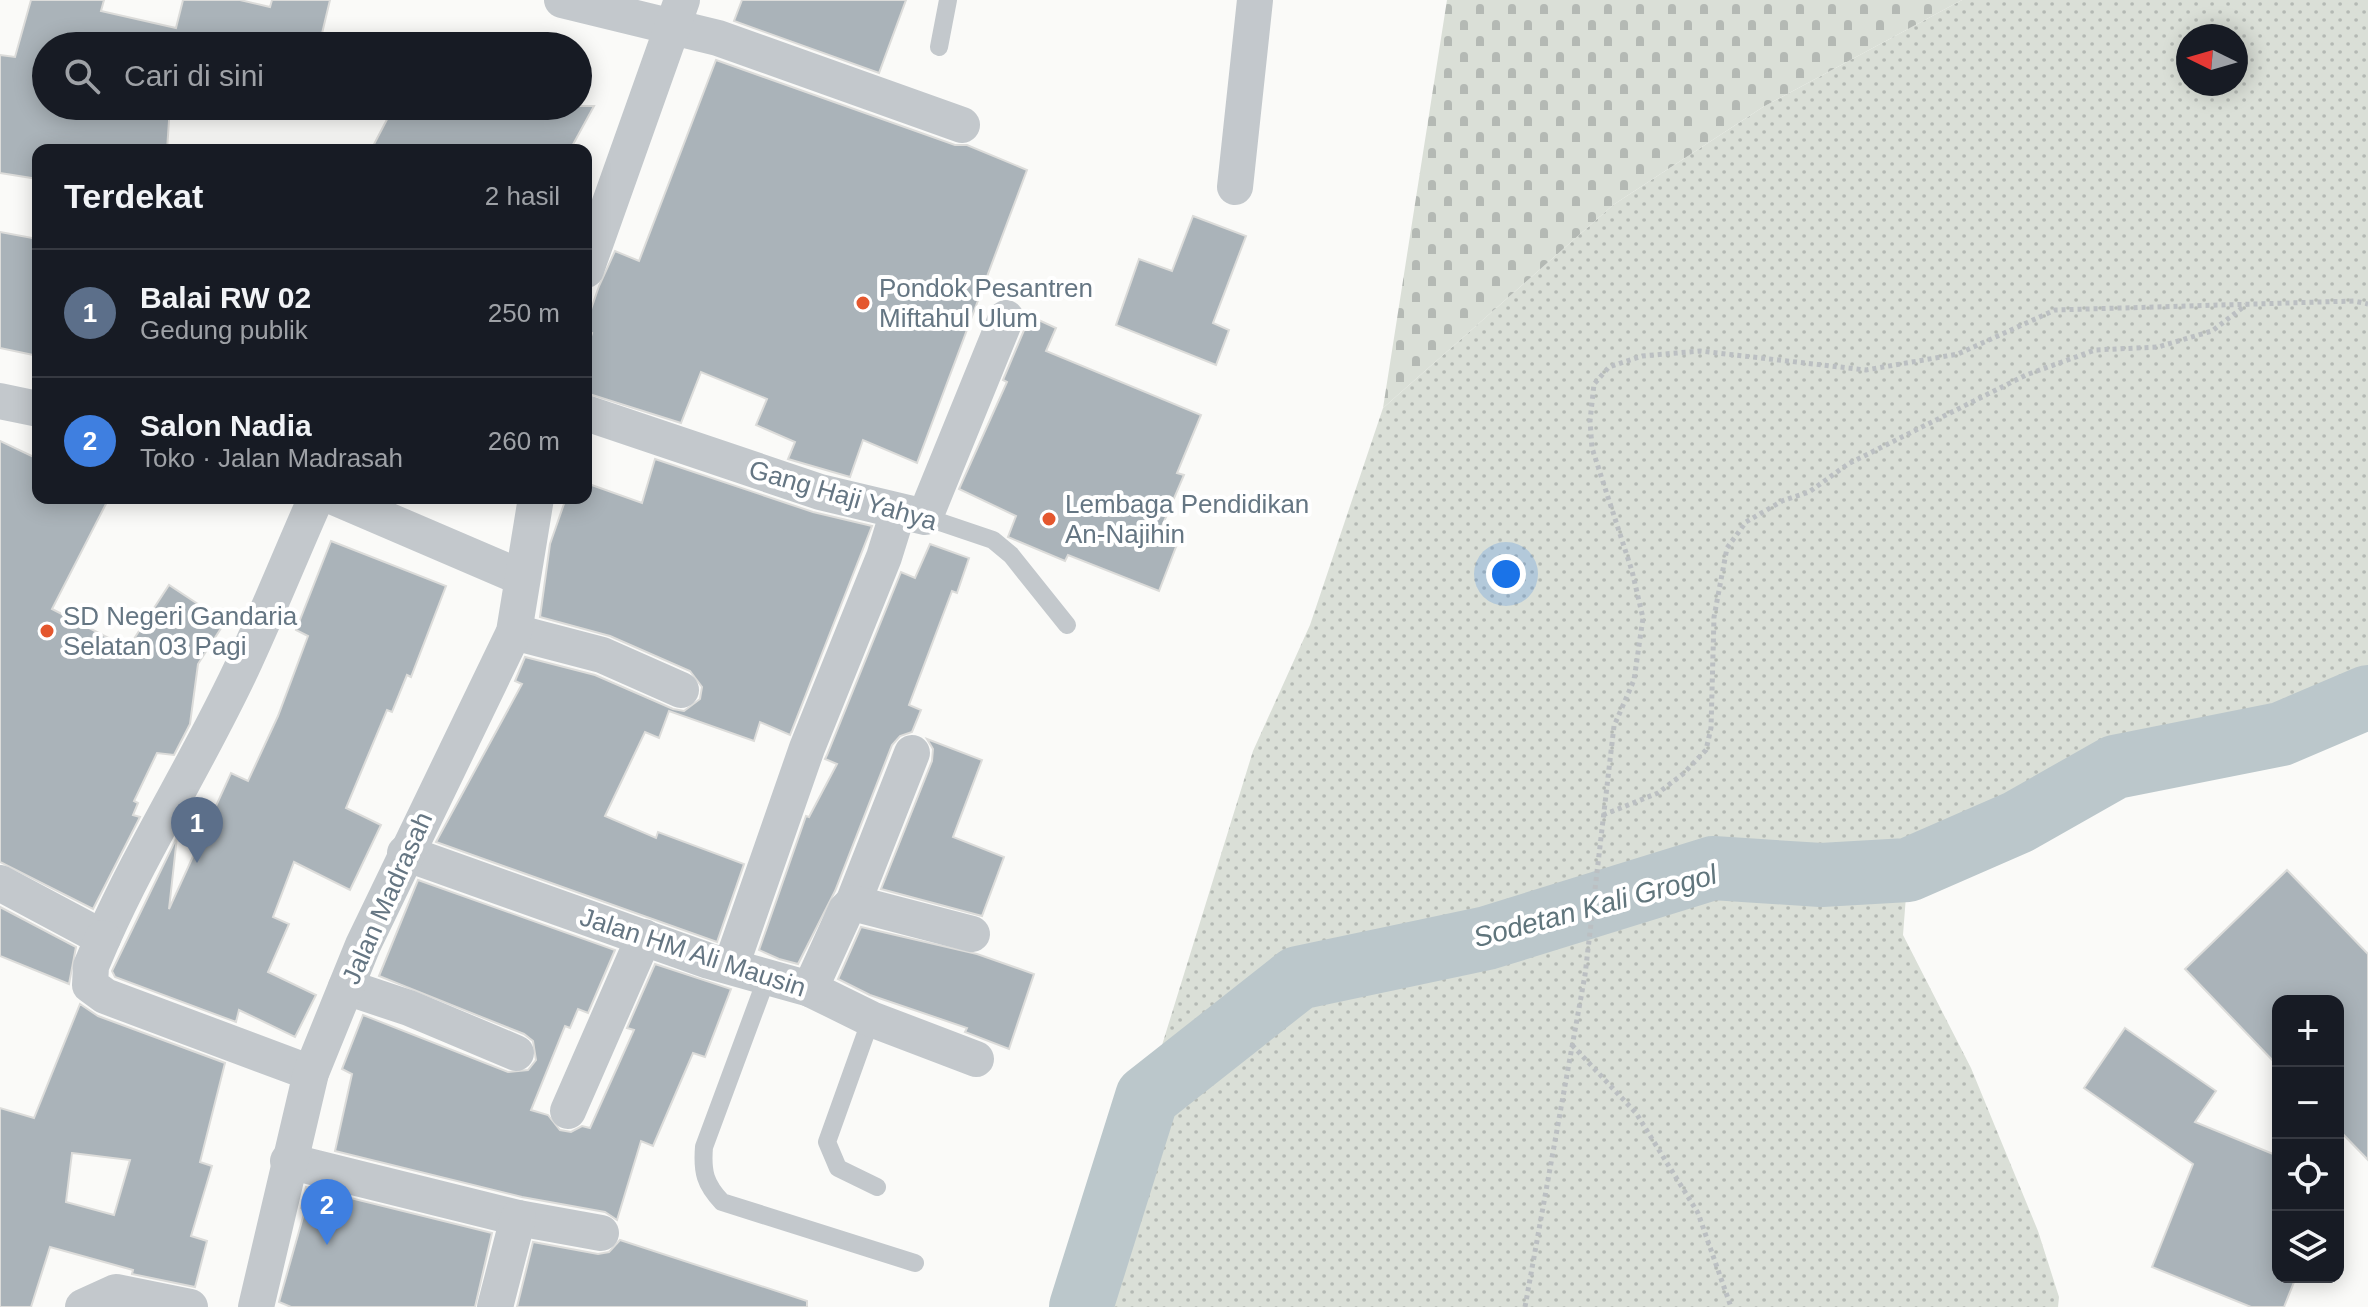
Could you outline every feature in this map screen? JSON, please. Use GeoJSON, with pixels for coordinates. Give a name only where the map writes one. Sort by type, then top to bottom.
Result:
{"type":"FeatureCollection","features":[{"type":"Feature","properties":{"kind":"street"},"geometry":{"type":"LineString","coordinates":[[562,0],[677,15],[718,38],[962,125]]}},
{"type":"Feature","properties":{"kind":"street"},"geometry":{"type":"LineString","coordinates":[[1235,187],[1255,0]]}},
{"type":"Feature","properties":{"kind":"street"},"geometry":{"type":"LineString","coordinates":[[592,253],[677,15]]}},
{"type":"Feature","properties":{"kind":"street"},"geometry":{"type":"LineString","coordinates":[[731,966],[807,748],[884,557],[912,515],[1006,318]]}},
{"type":"Feature","properties":{"kind":"street"},"geometry":{"type":"LineString","coordinates":[[0,401],[32,408]]}},
{"type":"Feature","properties":{"kind":"street","name":"Gang Haji Yahya"},"geometry":{"type":"LineString","coordinates":[[592,415],[820,492],[912,515]]}},
{"type":"Feature","properties":{"kind":"street"},"geometry":{"type":"LineString","coordinates":[[311,1073],[105,996],[90,985],[91,966],[132,873],[171,809],[246,660],[313,504]]}},
{"type":"Feature","properties":{"kind":"street"},"geometry":{"type":"LineString","coordinates":[[350,504],[520,577]]}},
{"type":"Feature","properties":{"kind":"street","name":"Jalan Madrasah"},"geometry":{"type":"LineString","coordinates":[[256,1307],[311,1073],[405,853],[514,632],[520,577],[535,504]]}},
{"type":"Feature","properties":{"kind":"street"},"geometry":{"type":"LineString","coordinates":[[514,632],[602,655],[681,690]]}},
{"type":"Feature","properties":{"kind":"street"},"geometry":{"type":"LineString","coordinates":[[810,989],[846,910],[853,903],[912,753]]}},
{"type":"Feature","properties":{"kind":"street","name":"Jalan HM Ali Mausin"},"geometry":{"type":"LineString","coordinates":[[405,853],[644,937],[810,989],[871,1019],[976,1059]]}},
{"type":"Feature","properties":{"kind":"street"},"geometry":{"type":"LineString","coordinates":[[0,883],[103,938]]}},
{"type":"Feature","properties":{"kind":"street"},"geometry":{"type":"LineString","coordinates":[[853,903],[863,902],[972,934]]}},
{"type":"Feature","properties":{"kind":"street"},"geometry":{"type":"LineString","coordinates":[[568,1111],[644,937]]}},
{"type":"Feature","properties":{"kind":"street"},"geometry":{"type":"LineString","coordinates":[[346,987],[409,1008],[516,1053]]}},
{"type":"Feature","properties":{"kind":"street"},"geometry":{"type":"LineString","coordinates":[[288,1161],[518,1218],[601,1233]]}},
{"type":"Feature","properties":{"kind":"street"},"geometry":{"type":"LineString","coordinates":[[495,1307],[518,1218]]}},
{"type":"Feature","properties":{"kind":"street"},"geometry":{"type":"LineString","coordinates":[[83,1307],[116,1292],[190,1307]]}},
{"type":"Feature","properties":{"kind":"lane"},"geometry":{"type":"LineString","coordinates":[[939,47],[948,0]]}},
{"type":"Feature","properties":{"kind":"lane","name":"Gang Haji Yahya"},"geometry":{"type":"LineString","coordinates":[[912,515],[993,540],[1011,555],[1067,625]]}},
{"type":"Feature","properties":{"kind":"lane"},"geometry":{"type":"LineString","coordinates":[[767,977],[704,1147],[702,1168],[707,1187],[722,1202],[915,1263]]}},
{"type":"Feature","properties":{"kind":"lane"},"geometry":{"type":"LineString","coordinates":[[871,1019],[827,1142],[838,1168],[877,1187]]}},
{"type":"Feature","properties":{"kind":"path"},"geometry":{"type":"LineString","coordinates":[[1525,1307],[1585,975],[1614,726],[1634,680],[1643,618],[1632,571],[1592,448],[1590,421],[1594,384],[1609,367],[1642,356],[1700,351],[1866,370],[1958,354],[2055,310],[2354,301],[2368,304]]}},
{"type":"Feature","properties":{"kind":"path"},"geometry":{"type":"LineString","coordinates":[[1602,816],[1658,793],[1683,774],[1706,750],[1711,728],[1714,617],[1727,548],[1746,522],[1782,501],[1809,492],[1848,464],[2026,375],[2095,350],[2158,347],[2212,331],[2246,305]]}},
{"type":"Feature","properties":{"kind":"path"},"geometry":{"type":"LineString","coordinates":[[1572,1045],[1636,1113],[1698,1213],[1731,1307]]}},
{"type":"Feature","properties":{"kind":"green space"},"geometry":{"type":"Polygon","coordinates":[[[1447,0],[1962,0],[1763,107],[1613,205],[1383,408],[1447,0]]]}},
{"type":"Feature","properties":{"kind":"green space"},"geometry":{"type":"Polygon","coordinates":[[[1962,0],[2368,0],[2368,697],[2281,734],[2115,767],[2018,822],[1908,870],[1903,935],[1971,1068],[2038,1231],[2059,1297],[2058,1307],[1081,1307],[1253,751],[1310,625],[1383,408],[1613,205],[1763,107],[1962,0]]]}},
{"type":"Feature","properties":{"kind":"building"},"geometry":{"type":"Polygon","coordinates":[[[31,0],[104,0],[101,11],[176,28],[183,0],[240,0],[270,7],[272,0],[330,0],[322,32],[32,32],[32,120],[169,120],[167,144],[32,144],[32,178],[0,173],[0,55],[15,57],[31,0]]]}},
{"type":"Feature","properties":{"kind":"building"},"geometry":{"type":"Polygon","coordinates":[[[742,0],[906,0],[879,73],[734,21],[742,0]]]}},
{"type":"Feature","properties":{"kind":"building","name":"Pondok Pesantren Miftahul Ulum"},"geometry":{"type":"Polygon","coordinates":[[[716,60],[955,145],[967,145],[1027,170],[917,463],[863,440],[850,477],[788,459],[795,442],[756,425],[767,399],[701,372],[681,423],[592,395],[592,306],[599,286],[615,251],[639,261],[716,60]]]}},
{"type":"Feature","properties":{"kind":"building"},"geometry":{"type":"Polygon","coordinates":[[[387,120],[586,120],[573,144],[374,144],[387,120]]]}},
{"type":"Feature","properties":{"kind":"building"},"geometry":{"type":"Polygon","coordinates":[[[1193,216],[1246,236],[1213,323],[1229,330],[1216,365],[1116,325],[1139,259],[1172,271],[1193,216]]]}},
{"type":"Feature","properties":{"kind":"building"},"geometry":{"type":"Polygon","coordinates":[[[0,232],[32,238],[32,355],[0,348],[0,232]]]}},
{"type":"Feature","properties":{"kind":"building"},"geometry":{"type":"Polygon","coordinates":[[[1030,316],[1056,328],[1046,351],[1201,415],[1177,473],[1184,475],[1160,531],[1179,539],[1159,591],[1068,555],[1065,561],[1008,537],[1016,516],[959,489],[1007,382],[1003,380],[1030,316]]]}},
{"type":"Feature","properties":{"kind":"building"},"geometry":{"type":"Polygon","coordinates":[[[0,441],[32,456],[32,504],[106,504],[52,609],[128,648],[169,585],[225,622],[198,664],[190,724],[174,755],[157,753],[134,801],[138,803],[133,815],[140,817],[93,909],[0,862],[0,441]]]}},
{"type":"Feature","properties":{"kind":"building"},"geometry":{"type":"Polygon","coordinates":[[[655,459],[813,512],[872,526],[790,735],[760,722],[754,741],[669,711],[659,738],[645,732],[605,816],[656,838],[658,832],[744,864],[717,942],[436,842],[522,684],[515,681],[525,657],[595,675],[673,709],[684,711],[700,699],[702,687],[690,671],[610,636],[540,617],[550,544],[564,504],[592,504],[592,485],[642,503],[655,459]]]}},
{"type":"Feature","properties":{"kind":"building"},"geometry":{"type":"Polygon","coordinates":[[[331,541],[446,586],[411,677],[407,675],[392,712],[387,710],[346,808],[381,825],[350,890],[294,862],[273,917],[289,924],[268,972],[316,995],[295,1037],[239,1010],[236,1022],[115,977],[112,971],[177,837],[169,909],[231,773],[248,781],[278,716],[308,636],[296,630],[331,541]]]}},
{"type":"Feature","properties":{"kind":"building"},"geometry":{"type":"Polygon","coordinates":[[[930,544],[969,558],[957,593],[952,591],[909,705],[921,710],[912,732],[900,736],[892,745],[835,891],[798,964],[779,959],[759,950],[806,816],[809,817],[837,764],[825,759],[901,572],[915,578],[930,544]]]}},
{"type":"Feature","properties":{"kind":"building"},"geometry":{"type":"Polygon","coordinates":[[[927,739],[982,760],[953,837],[1004,857],[982,916],[881,889],[932,761],[933,749],[927,739]]]}},
{"type":"Feature","properties":{"kind":"building"},"geometry":{"type":"Polygon","coordinates":[[[2287,870],[2368,954],[2368,1160],[2344,1135],[2344,995],[2272,995],[2272,1060],[2185,969],[2287,870]]]}},
{"type":"Feature","properties":{"kind":"building"},"geometry":{"type":"Polygon","coordinates":[[[418,880],[615,950],[588,1013],[578,1009],[570,1028],[565,1026],[531,1110],[548,1115],[560,1130],[571,1132],[582,1126],[590,1128],[634,1030],[627,1028],[655,964],[731,989],[705,1057],[693,1053],[653,1146],[641,1141],[617,1220],[605,1212],[522,1197],[335,1151],[352,1074],[342,1069],[363,1015],[508,1072],[528,1070],[536,1060],[533,1041],[524,1034],[379,976],[418,880]]]}},
{"type":"Feature","properties":{"kind":"building"},"geometry":{"type":"Polygon","coordinates":[[[0,907],[76,947],[69,984],[0,956],[0,907]]]}},
{"type":"Feature","properties":{"kind":"building"},"geometry":{"type":"Polygon","coordinates":[[[861,927],[977,954],[1034,974],[1009,1049],[965,1032],[967,1028],[870,995],[838,979],[861,927]]]}},
{"type":"Feature","properties":{"kind":"building"},"geometry":{"type":"Polygon","coordinates":[[[80,1004],[98,1016],[225,1063],[200,1162],[212,1166],[191,1236],[207,1241],[195,1287],[132,1274],[133,1270],[50,1247],[31,1307],[0,1307],[0,1108],[34,1118],[80,1004]],[[72,1153],[66,1202],[114,1215],[130,1160],[72,1153]]]}},
{"type":"Feature","properties":{"kind":"building"},"geometry":{"type":"Polygon","coordinates":[[[2125,1028],[2216,1091],[2195,1122],[2272,1154],[2272,1283],[2294,1283],[2284,1307],[2251,1307],[2152,1267],[2193,1164],[2084,1088],[2125,1028]]]}},
{"type":"Feature","properties":{"kind":"building"},"geometry":{"type":"Polygon","coordinates":[[[306,1187],[492,1233],[475,1307],[291,1307],[279,1302],[305,1210],[301,1208],[306,1187]]]}},
{"type":"Feature","properties":{"kind":"building"},"geometry":{"type":"Polygon","coordinates":[[[620,1240],[807,1301],[807,1307],[517,1307],[533,1242],[598,1254],[609,1252],[620,1240]]]}},
{"type":"Feature","properties":{"kind":"waterway","name":"Sodetan Kali Grogol"},"geometry":{"type":"LineString","coordinates":[[1081,1307],[1147,1097],[1298,978],[1487,938],[1713,868],[1821,875],[1908,870],[2018,822],[2115,767],[2281,734],[2368,697]]}},
{"type":"Feature","properties":{"kind":"place","name":"Pondok Pesantren Miftahul Ulum"},"geometry":{"type":"Point","coordinates":[863,303]}},
{"type":"Feature","properties":{"kind":"place","name":"Lembaga Pendidikan An-Najihin"},"geometry":{"type":"Point","coordinates":[1049,519]}},
{"type":"Feature","properties":{"kind":"place","name":"SD Negeri Gandaria Selatan 03 Pagi"},"geometry":{"type":"Point","coordinates":[47,631]}},
{"type":"Feature","properties":{"kind":"place","name":"Balai RW 02"},"geometry":{"type":"Point","coordinates":[197,863]}},
{"type":"Feature","properties":{"kind":"place","name":"Salon Nadia"},"geometry":{"type":"Point","coordinates":[327,1245]}}]}
